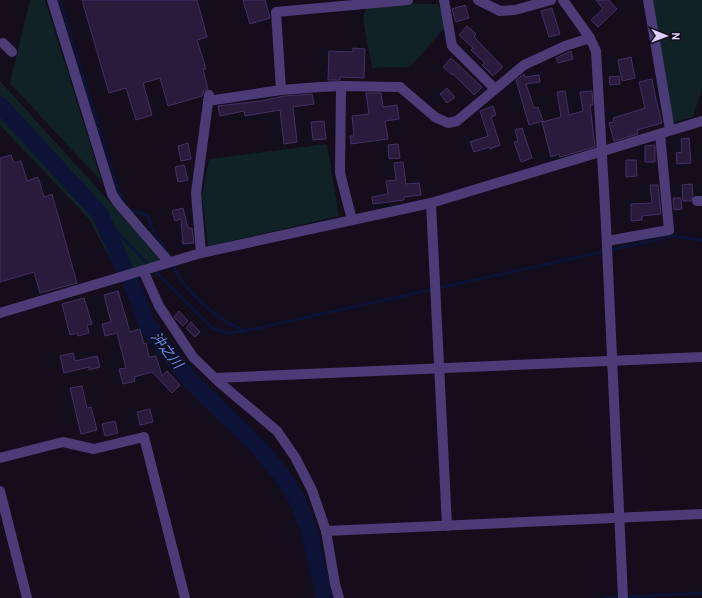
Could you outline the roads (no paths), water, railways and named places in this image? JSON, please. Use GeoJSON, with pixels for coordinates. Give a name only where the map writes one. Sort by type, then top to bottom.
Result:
{"type":"FeatureCollection","features":[{"type":"Feature","properties":{"kind":"street"},"geometry":{"type":"LineString","coordinates":[[52,0],[112,194],[117,202],[169,262]]}},
{"type":"Feature","properties":{"kind":"street"},"geometry":{"type":"LineString","coordinates":[[281,90],[276,12],[408,0]]}},
{"type":"Feature","properties":{"kind":"street"},"geometry":{"type":"LineString","coordinates":[[444,0],[452,46],[495,89]]}},
{"type":"Feature","properties":{"kind":"street"},"geometry":{"type":"LineString","coordinates":[[478,0],[500,11],[515,10],[551,0]]}},
{"type":"Feature","properties":{"kind":"street"},"geometry":{"type":"LineString","coordinates":[[564,0],[590,38],[596,51],[608,258],[623,598]]}},
{"type":"Feature","properties":{"kind":"street"},"geometry":{"type":"LineString","coordinates":[[648,0],[670,130]]}},
{"type":"Feature","properties":{"kind":"street"},"geometry":{"type":"LineString","coordinates":[[201,253],[196,193],[208,98],[281,90],[342,86],[400,87],[436,117],[448,123],[457,121],[524,65],[565,46],[590,38]]}},
{"type":"Feature","properties":{"kind":"street"},"geometry":{"type":"LineString","coordinates":[[3,43],[12,52]]}},
{"type":"Feature","properties":{"kind":"street"},"geometry":{"type":"LineString","coordinates":[[342,86],[340,173],[352,220]]}},
{"type":"Feature","properties":{"kind":"street"},"geometry":{"type":"LineString","coordinates":[[0,313],[201,253],[431,202],[702,121]]}},
{"type":"Feature","properties":{"kind":"street"},"geometry":{"type":"LineString","coordinates":[[607,242],[669,230],[660,134]]}},
{"type":"Feature","properties":{"kind":"street"},"geometry":{"type":"LineString","coordinates":[[431,202],[447,526]]}},
{"type":"Feature","properties":{"kind":"street"},"geometry":{"type":"LineString","coordinates":[[143,270],[159,306],[193,357],[276,431],[295,457],[312,490],[326,531],[335,584],[339,598]]}},
{"type":"Feature","properties":{"kind":"street"},"geometry":{"type":"LineString","coordinates":[[215,378],[702,357]]}},
{"type":"Feature","properties":{"kind":"street"},"geometry":{"type":"LineString","coordinates":[[0,458],[63,442],[94,449],[144,437],[185,598]]}},
{"type":"Feature","properties":{"kind":"street"},"geometry":{"type":"LineString","coordinates":[[0,491],[27,598]]}},
{"type":"Feature","properties":{"kind":"street"},"geometry":{"type":"LineString","coordinates":[[326,531],[702,514]]}},
{"type":"Feature","properties":{"kind":"waterway"},"geometry":{"type":"LineString","coordinates":[[60,0],[117,187],[124,204]]}},
{"type":"Feature","properties":{"kind":"waterway","name":"沖之川"},"geometry":{"type":"LineString","coordinates":[[0,105],[100,214],[140,304],[146,322],[160,343],[192,382],[258,447],[281,474],[296,497],[309,530],[324,598]]}},
{"type":"Feature","properties":{"kind":"waterway"},"geometry":{"type":"LineString","coordinates":[[129,209],[148,216],[151,227],[171,258]]}},
{"type":"Feature","properties":{"kind":"waterway"},"geometry":{"type":"LineString","coordinates":[[100,214],[150,266]]}},
{"type":"Feature","properties":{"kind":"waterway"},"geometry":{"type":"LineString","coordinates":[[154,270],[212,328],[229,333],[245,331],[674,236],[702,240]]}},
{"type":"Feature","properties":{"kind":"waterway"},"geometry":{"type":"LineString","coordinates":[[172,263],[181,280],[203,304],[235,327],[244,330]]}},
{"type":"Feature","properties":{"kind":"waterway"},"geometry":{"type":"LineString","coordinates":[[603,598],[702,593]]}}]}
